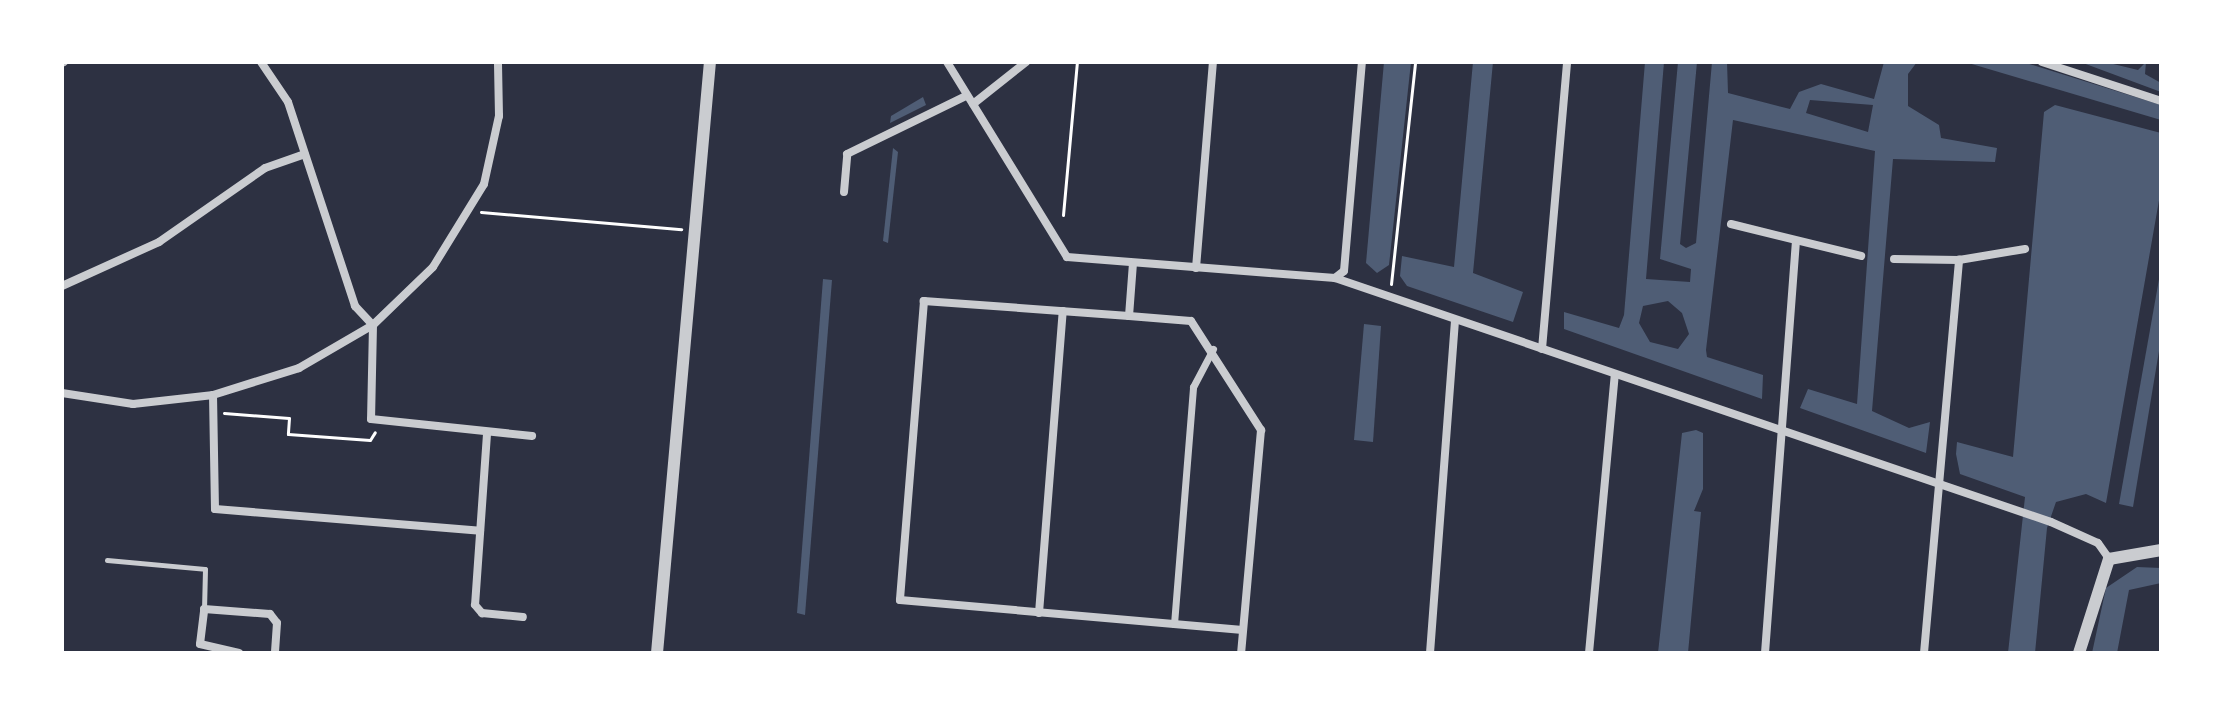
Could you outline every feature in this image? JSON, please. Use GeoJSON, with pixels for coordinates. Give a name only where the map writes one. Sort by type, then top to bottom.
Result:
{"type":"FeatureCollection","features":[{"type":"Feature","properties":{"kind":"street"},"geometry":{"type":"LineString","coordinates":[[261,62],[288,102],[355,306],[373,325],[368,412],[379,425],[532,436]]}},
{"type":"Feature","properties":{"kind":"street"},"geometry":{"type":"LineString","coordinates":[[62,393],[133,404],[213,395],[299,368],[373,325],[433,267],[470,211],[494,146],[498,62]]}},
{"type":"Feature","properties":{"kind":"street"},"geometry":{"type":"LineString","coordinates":[[657,653],[710,62]]}},
{"type":"Feature","properties":{"kind":"street"},"geometry":{"type":"LineString","coordinates":[[947,62],[1067,257],[1335,278],[2051,522],[2098,543],[2109,559]]}},
{"type":"Feature","properties":{"kind":"street"},"geometry":{"type":"LineString","coordinates":[[973,104],[1026,62]]}},
{"type":"Feature","properties":{"kind":"street"},"geometry":{"type":"LineString","coordinates":[[1196,268],[1213,62]]}},
{"type":"Feature","properties":{"kind":"street"},"geometry":{"type":"LineString","coordinates":[[1335,278],[1344,271],[1362,62]]}},
{"type":"Feature","properties":{"kind":"street"},"geometry":{"type":"LineString","coordinates":[[1542,349],[1567,62]]}},
{"type":"Feature","properties":{"kind":"street"},"geometry":{"type":"LineString","coordinates":[[2042,62],[2161,101]]}},
{"type":"Feature","properties":{"kind":"street"},"geometry":{"type":"LineString","coordinates":[[844,192],[847,154],[966,96]]}},
{"type":"Feature","properties":{"kind":"street"},"geometry":{"type":"LineString","coordinates":[[62,286],[159,242],[265,168],[305,154]]}},
{"type":"Feature","properties":{"kind":"street"},"geometry":{"type":"LineString","coordinates":[[1731,224],[1796,243],[1861,256]]}},
{"type":"Feature","properties":{"kind":"street"},"geometry":{"type":"LineString","coordinates":[[1765,653],[1779,428],[1796,243]]}},
{"type":"Feature","properties":{"kind":"street"},"geometry":{"type":"LineString","coordinates":[[1894,259],[1959,260],[2025,249]]}},
{"type":"Feature","properties":{"kind":"street"},"geometry":{"type":"LineString","coordinates":[[1924,653],[1959,260]]}},
{"type":"Feature","properties":{"kind":"street"},"geometry":{"type":"LineString","coordinates":[[1129,316],[1133,263]]}},
{"type":"Feature","properties":{"kind":"street"},"geometry":{"type":"LineString","coordinates":[[1241,653],[1261,430],[1213,349],[1191,321],[924,301],[900,600],[1243,630]]}},
{"type":"Feature","properties":{"kind":"street"},"geometry":{"type":"LineString","coordinates":[[1039,613],[1063,311]]}},
{"type":"Feature","properties":{"kind":"street"},"geometry":{"type":"LineString","coordinates":[[1430,653],[1455,320]]}},
{"type":"Feature","properties":{"kind":"street"},"geometry":{"type":"LineString","coordinates":[[1174,624],[1193,387],[1213,349]]}},
{"type":"Feature","properties":{"kind":"street"},"geometry":{"type":"LineString","coordinates":[[1589,653],[1615,375]]}},
{"type":"Feature","properties":{"kind":"street"},"geometry":{"type":"LineString","coordinates":[[213,395],[217,413],[215,509],[480,531]]}},
{"type":"Feature","properties":{"kind":"street"},"geometry":{"type":"LineString","coordinates":[[487,434],[475,605],[482,613],[523,617]]}},
{"type":"Feature","properties":{"kind":"street"},"geometry":{"type":"LineString","coordinates":[[2109,559],[2161,550]]}},
{"type":"Feature","properties":{"kind":"street"},"geometry":{"type":"LineString","coordinates":[[2079,653],[2109,559]]}},
{"type":"Feature","properties":{"kind":"street"},"geometry":{"type":"LineString","coordinates":[[239,653],[200,644],[204,609],[270,614],[277,623],[275,653]]}},
{"type":"Feature","properties":{"kind":"lane"},"geometry":{"type":"LineString","coordinates":[[107,560],[205,569],[204,609]]}},
{"type":"Feature","properties":{"kind":"path"},"geometry":{"type":"LineString","coordinates":[[1063,215],[1077,62]]}},
{"type":"Feature","properties":{"kind":"path"},"geometry":{"type":"LineString","coordinates":[[1390,288],[1415,62]]}},
{"type":"Feature","properties":{"kind":"path"},"geometry":{"type":"LineString","coordinates":[[470,211],[696,231]]}},
{"type":"Feature","properties":{"kind":"path"},"geometry":{"type":"LineString","coordinates":[[217,413],[289,418],[288,434],[315,436],[370,440],[379,425]]}},
{"type":"Feature","properties":{"kind":"water"},"geometry":{"type":"Polygon","coordinates":[[[1384,62],[1411,62],[1389,265],[1377,273],[1366,263],[1384,62]]]}},
{"type":"Feature","properties":{"kind":"water"},"geometry":{"type":"Polygon","coordinates":[[[1473,62],[1493,62],[1473,273],[1523,292],[1513,322],[1407,286],[1400,276],[1402,256],[1454,267],[1473,62]]]}},
{"type":"Feature","properties":{"kind":"water"},"geometry":{"type":"Polygon","coordinates":[[[1645,62],[1664,62],[1646,279],[1690,282],[1691,269],[1660,259],[1678,62],[1697,62],[1680,244],[1686,248],[1696,243],[1712,62],[1727,62],[1728,93],[1790,109],[1799,92],[1821,84],[1874,99],[1884,62],[1917,62],[1908,74],[1908,106],[1939,125],[1941,138],[1997,148],[1995,162],[1893,159],[1872,411],[1909,428],[1930,422],[1926,453],[1800,408],[1808,389],[1857,404],[1875,151],[1733,120],[1706,350],[1707,357],[1763,375],[1762,399],[1564,329],[1564,312],[1619,328],[1624,315],[1645,62]],[[1810,100],[1806,113],[1868,132],[1873,105],[1810,100]],[[1668,301],[1643,306],[1639,323],[1650,342],[1678,349],[1689,334],[1682,313],[1668,301]]]}},
{"type":"Feature","properties":{"kind":"water"},"geometry":{"type":"Polygon","coordinates":[[[1965,62],[2023,62],[2161,105],[2161,120],[1965,62]]]}},
{"type":"Feature","properties":{"kind":"water"},"geometry":{"type":"Polygon","coordinates":[[[2105,62],[2138,70],[2146,62],[2145,74],[2161,83],[2161,92],[2083,63],[2105,62]]]}},
{"type":"Feature","properties":{"kind":"water"},"geometry":{"type":"Polygon","coordinates":[[[923,97],[926,105],[890,123],[891,116],[923,97]]]}},
{"type":"Feature","properties":{"kind":"water"},"geometry":{"type":"Polygon","coordinates":[[[2055,105],[2161,133],[2161,189],[2106,503],[2086,494],[2056,502],[2047,528],[2035,653],[2008,653],[2025,497],[1960,474],[1957,442],[2013,457],[2044,112],[2055,105]]]}},
{"type":"Feature","properties":{"kind":"water"},"geometry":{"type":"Polygon","coordinates":[[[893,148],[898,152],[888,243],[883,241],[893,148]]]}},
{"type":"Feature","properties":{"kind":"water"},"geometry":{"type":"Polygon","coordinates":[[[2161,268],[2161,339],[2133,507],[2119,504],[2161,268]]]}},
{"type":"Feature","properties":{"kind":"water"},"geometry":{"type":"Polygon","coordinates":[[[823,279],[832,280],[805,615],[797,613],[823,279]]]}},
{"type":"Feature","properties":{"kind":"water"},"geometry":{"type":"Polygon","coordinates":[[[1364,324],[1381,326],[1373,442],[1354,440],[1364,324]]]}},
{"type":"Feature","properties":{"kind":"water"},"geometry":{"type":"Polygon","coordinates":[[[1696,430],[1703,433],[1703,489],[1694,511],[1701,512],[1688,653],[1658,653],[1682,433],[1696,430]]]}},
{"type":"Feature","properties":{"kind":"water"},"geometry":{"type":"Polygon","coordinates":[[[2137,567],[2161,568],[2161,583],[2129,590],[2117,653],[2092,653],[2106,588],[2137,567]]]}}]}
